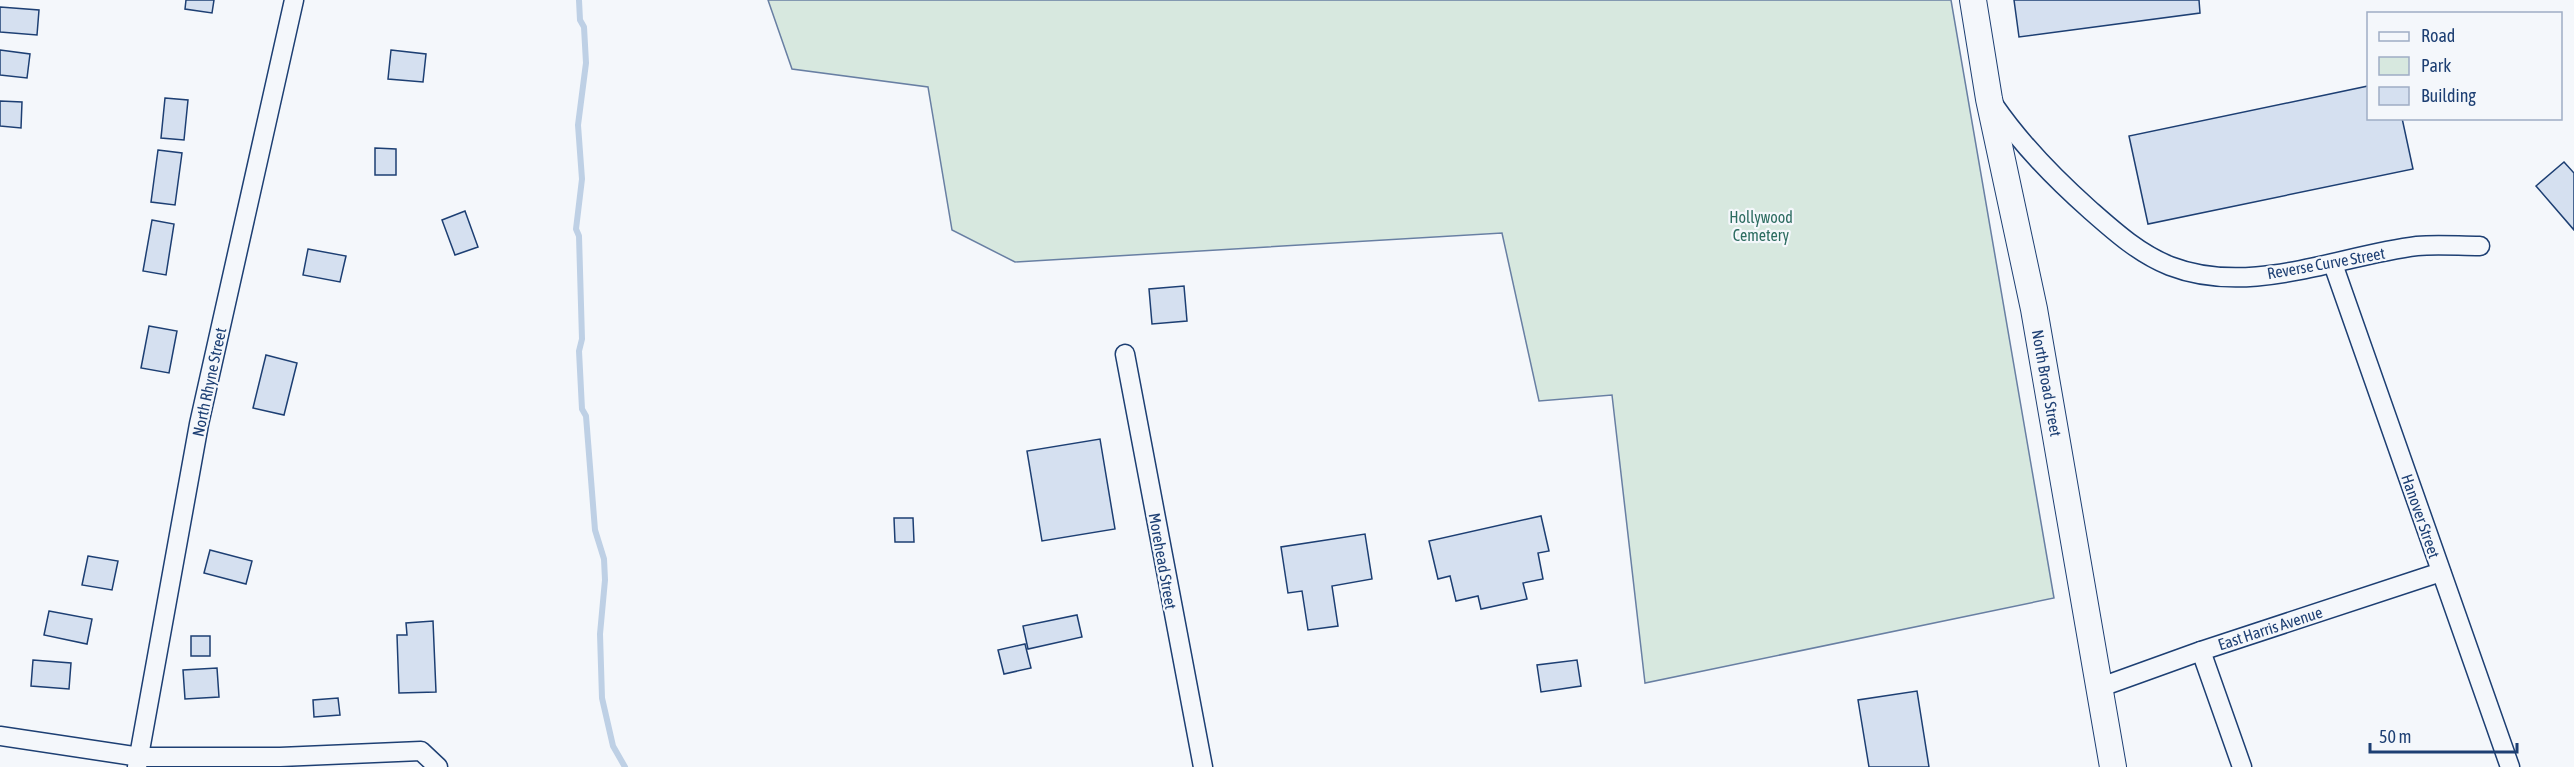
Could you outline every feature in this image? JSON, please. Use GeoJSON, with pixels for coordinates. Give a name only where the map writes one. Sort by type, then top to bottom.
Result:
{"type":"FeatureCollection","features":[{"type":"Feature","properties":{"kind":"street","name":"North Rhyne Street"},"geometry":{"type":"LineString","coordinates":[[138,762],[199,424],[294,0]]}},
{"type":"Feature","properties":{"kind":"street","name":"North Broad Street"},"geometry":{"type":"LineString","coordinates":[[1973,0],[1989,99],[2034,309],[2114,767]]}},
{"type":"Feature","properties":{"kind":"street","name":"Reverse Curve Street"},"geometry":{"type":"LineString","coordinates":[[1989,99],[2047,172],[2143,253],[2182,269],[2202,274],[2265,275],[2419,246],[2480,246]]}},
{"type":"Feature","properties":{"kind":"street","name":"Hanover Street"},"geometry":{"type":"LineString","coordinates":[[2333,264],[2510,767]]}},
{"type":"Feature","properties":{"kind":"street","name":"Morehead Street"},"geometry":{"type":"LineString","coordinates":[[1125,354],[1203,767]]}},
{"type":"Feature","properties":{"kind":"street","name":"East Harris Avenue"},"geometry":{"type":"LineString","coordinates":[[2101,687],[2201,651],[2441,572]]}},
{"type":"Feature","properties":{"kind":"street"},"geometry":{"type":"LineString","coordinates":[[2201,651],[2242,767]]}},
{"type":"Feature","properties":{"kind":"street"},"geometry":{"type":"LineString","coordinates":[[0,736],[138,762],[421,751],[438,767]]}},
{"type":"Feature","properties":{"kind":"green space","name":"Hollywood Cemetery"},"geometry":{"type":"Polygon","coordinates":[[[768,0],[1951,0],[2054,598],[1645,683],[1612,395],[1539,401],[1502,233],[1015,262],[952,230],[928,87],[792,69],[768,0]]]}},
{"type":"Feature","properties":{"kind":"building"},"geometry":{"type":"Polygon","coordinates":[[[186,0],[214,0],[212,13],[185,9],[186,0]]]}},
{"type":"Feature","properties":{"kind":"building"},"geometry":{"type":"Polygon","coordinates":[[[2014,0],[2199,0],[2200,13],[2019,37],[2014,0]]]}},
{"type":"Feature","properties":{"kind":"building"},"geometry":{"type":"Polygon","coordinates":[[[0,7],[39,10],[37,35],[0,32],[0,7]]]}},
{"type":"Feature","properties":{"kind":"building"},"geometry":{"type":"Polygon","coordinates":[[[0,50],[30,54],[27,78],[0,75],[0,50]]]}},
{"type":"Feature","properties":{"kind":"building"},"geometry":{"type":"Polygon","coordinates":[[[391,50],[426,54],[423,82],[388,79],[391,50]]]}},
{"type":"Feature","properties":{"kind":"building"},"geometry":{"type":"Polygon","coordinates":[[[2367,86],[2367,120],[2402,120],[2413,169],[2148,224],[2129,136],[2367,86]]]}},
{"type":"Feature","properties":{"kind":"building"},"geometry":{"type":"Polygon","coordinates":[[[165,98],[188,100],[184,140],[161,138],[165,98]]]}},
{"type":"Feature","properties":{"kind":"building"},"geometry":{"type":"Polygon","coordinates":[[[0,101],[22,102],[21,128],[0,126],[0,101]]]}},
{"type":"Feature","properties":{"kind":"building"},"geometry":{"type":"Polygon","coordinates":[[[375,148],[396,149],[396,175],[375,175],[375,148]]]}},
{"type":"Feature","properties":{"kind":"building"},"geometry":{"type":"Polygon","coordinates":[[[158,150],[182,153],[175,205],[151,202],[158,150]]]}},
{"type":"Feature","properties":{"kind":"building"},"geometry":{"type":"Polygon","coordinates":[[[2564,162],[2574,173],[2574,230],[2536,186],[2564,162]]]}},
{"type":"Feature","properties":{"kind":"building"},"geometry":{"type":"Polygon","coordinates":[[[465,211],[478,247],[455,255],[442,220],[465,211]]]}},
{"type":"Feature","properties":{"kind":"building"},"geometry":{"type":"Polygon","coordinates":[[[152,220],[174,224],[166,275],[143,271],[152,220]]]}},
{"type":"Feature","properties":{"kind":"building"},"geometry":{"type":"Polygon","coordinates":[[[308,249],[346,256],[340,282],[303,275],[308,249]]]}},
{"type":"Feature","properties":{"kind":"building"},"geometry":{"type":"Polygon","coordinates":[[[1184,286],[1187,321],[1152,324],[1149,289],[1184,286]]]}},
{"type":"Feature","properties":{"kind":"building"},"geometry":{"type":"Polygon","coordinates":[[[149,326],[177,331],[169,373],[141,368],[149,326]]]}},
{"type":"Feature","properties":{"kind":"building"},"geometry":{"type":"Polygon","coordinates":[[[266,355],[297,363],[284,415],[253,408],[266,355]]]}},
{"type":"Feature","properties":{"kind":"building"},"geometry":{"type":"Polygon","coordinates":[[[1100,439],[1115,529],[1042,541],[1027,451],[1100,439]]]}},
{"type":"Feature","properties":{"kind":"building"},"geometry":{"type":"Polygon","coordinates":[[[1541,516],[1549,551],[1538,553],[1543,579],[1523,583],[1527,599],[1481,609],[1478,596],[1456,601],[1450,576],[1438,579],[1429,541],[1541,516]]]}},
{"type":"Feature","properties":{"kind":"building"},"geometry":{"type":"Polygon","coordinates":[[[894,518],[913,518],[914,542],[895,542],[894,518]]]}},
{"type":"Feature","properties":{"kind":"building"},"geometry":{"type":"Polygon","coordinates":[[[1365,534],[1372,579],[1332,586],[1338,626],[1308,630],[1302,591],[1288,593],[1281,547],[1365,534]]]}},
{"type":"Feature","properties":{"kind":"building"},"geometry":{"type":"Polygon","coordinates":[[[210,550],[252,561],[246,584],[204,573],[210,550]]]}},
{"type":"Feature","properties":{"kind":"building"},"geometry":{"type":"Polygon","coordinates":[[[88,556],[118,561],[112,590],[82,585],[88,556]]]}},
{"type":"Feature","properties":{"kind":"building"},"geometry":{"type":"Polygon","coordinates":[[[49,611],[92,619],[87,644],[44,635],[49,611]]]}},
{"type":"Feature","properties":{"kind":"building"},"geometry":{"type":"Polygon","coordinates":[[[1077,615],[1082,637],[1028,649],[1023,626],[1077,615]]]}},
{"type":"Feature","properties":{"kind":"building"},"geometry":{"type":"Polygon","coordinates":[[[433,621],[436,692],[399,693],[397,635],[407,635],[406,623],[433,621]]]}},
{"type":"Feature","properties":{"kind":"building"},"geometry":{"type":"Polygon","coordinates":[[[191,636],[210,636],[210,656],[191,656],[191,636]]]}},
{"type":"Feature","properties":{"kind":"building"},"geometry":{"type":"Polygon","coordinates":[[[1025,644],[1031,668],[1004,674],[998,650],[1025,644]]]}},
{"type":"Feature","properties":{"kind":"building"},"geometry":{"type":"Polygon","coordinates":[[[33,660],[71,663],[69,689],[31,686],[33,660]]]}},
{"type":"Feature","properties":{"kind":"building"},"geometry":{"type":"Polygon","coordinates":[[[1577,660],[1581,686],[1541,692],[1537,665],[1577,660]]]}},
{"type":"Feature","properties":{"kind":"building"},"geometry":{"type":"Polygon","coordinates":[[[217,668],[219,697],[185,699],[183,670],[217,668]]]}},
{"type":"Feature","properties":{"kind":"building"},"geometry":{"type":"Polygon","coordinates":[[[1917,691],[1929,767],[1869,767],[1858,700],[1917,691]]]}},
{"type":"Feature","properties":{"kind":"building"},"geometry":{"type":"Polygon","coordinates":[[[338,698],[340,715],[314,717],[313,700],[338,698]]]}},
{"type":"Feature","properties":{"kind":"waterway"},"geometry":{"type":"LineString","coordinates":[[579,0],[580,20],[584,27],[586,63],[578,125],[582,179],[576,229],[579,236],[582,339],[579,351],[582,409],[586,416],[595,530],[604,559],[605,580],[600,634],[602,698],[613,746],[625,767]]}}]}
